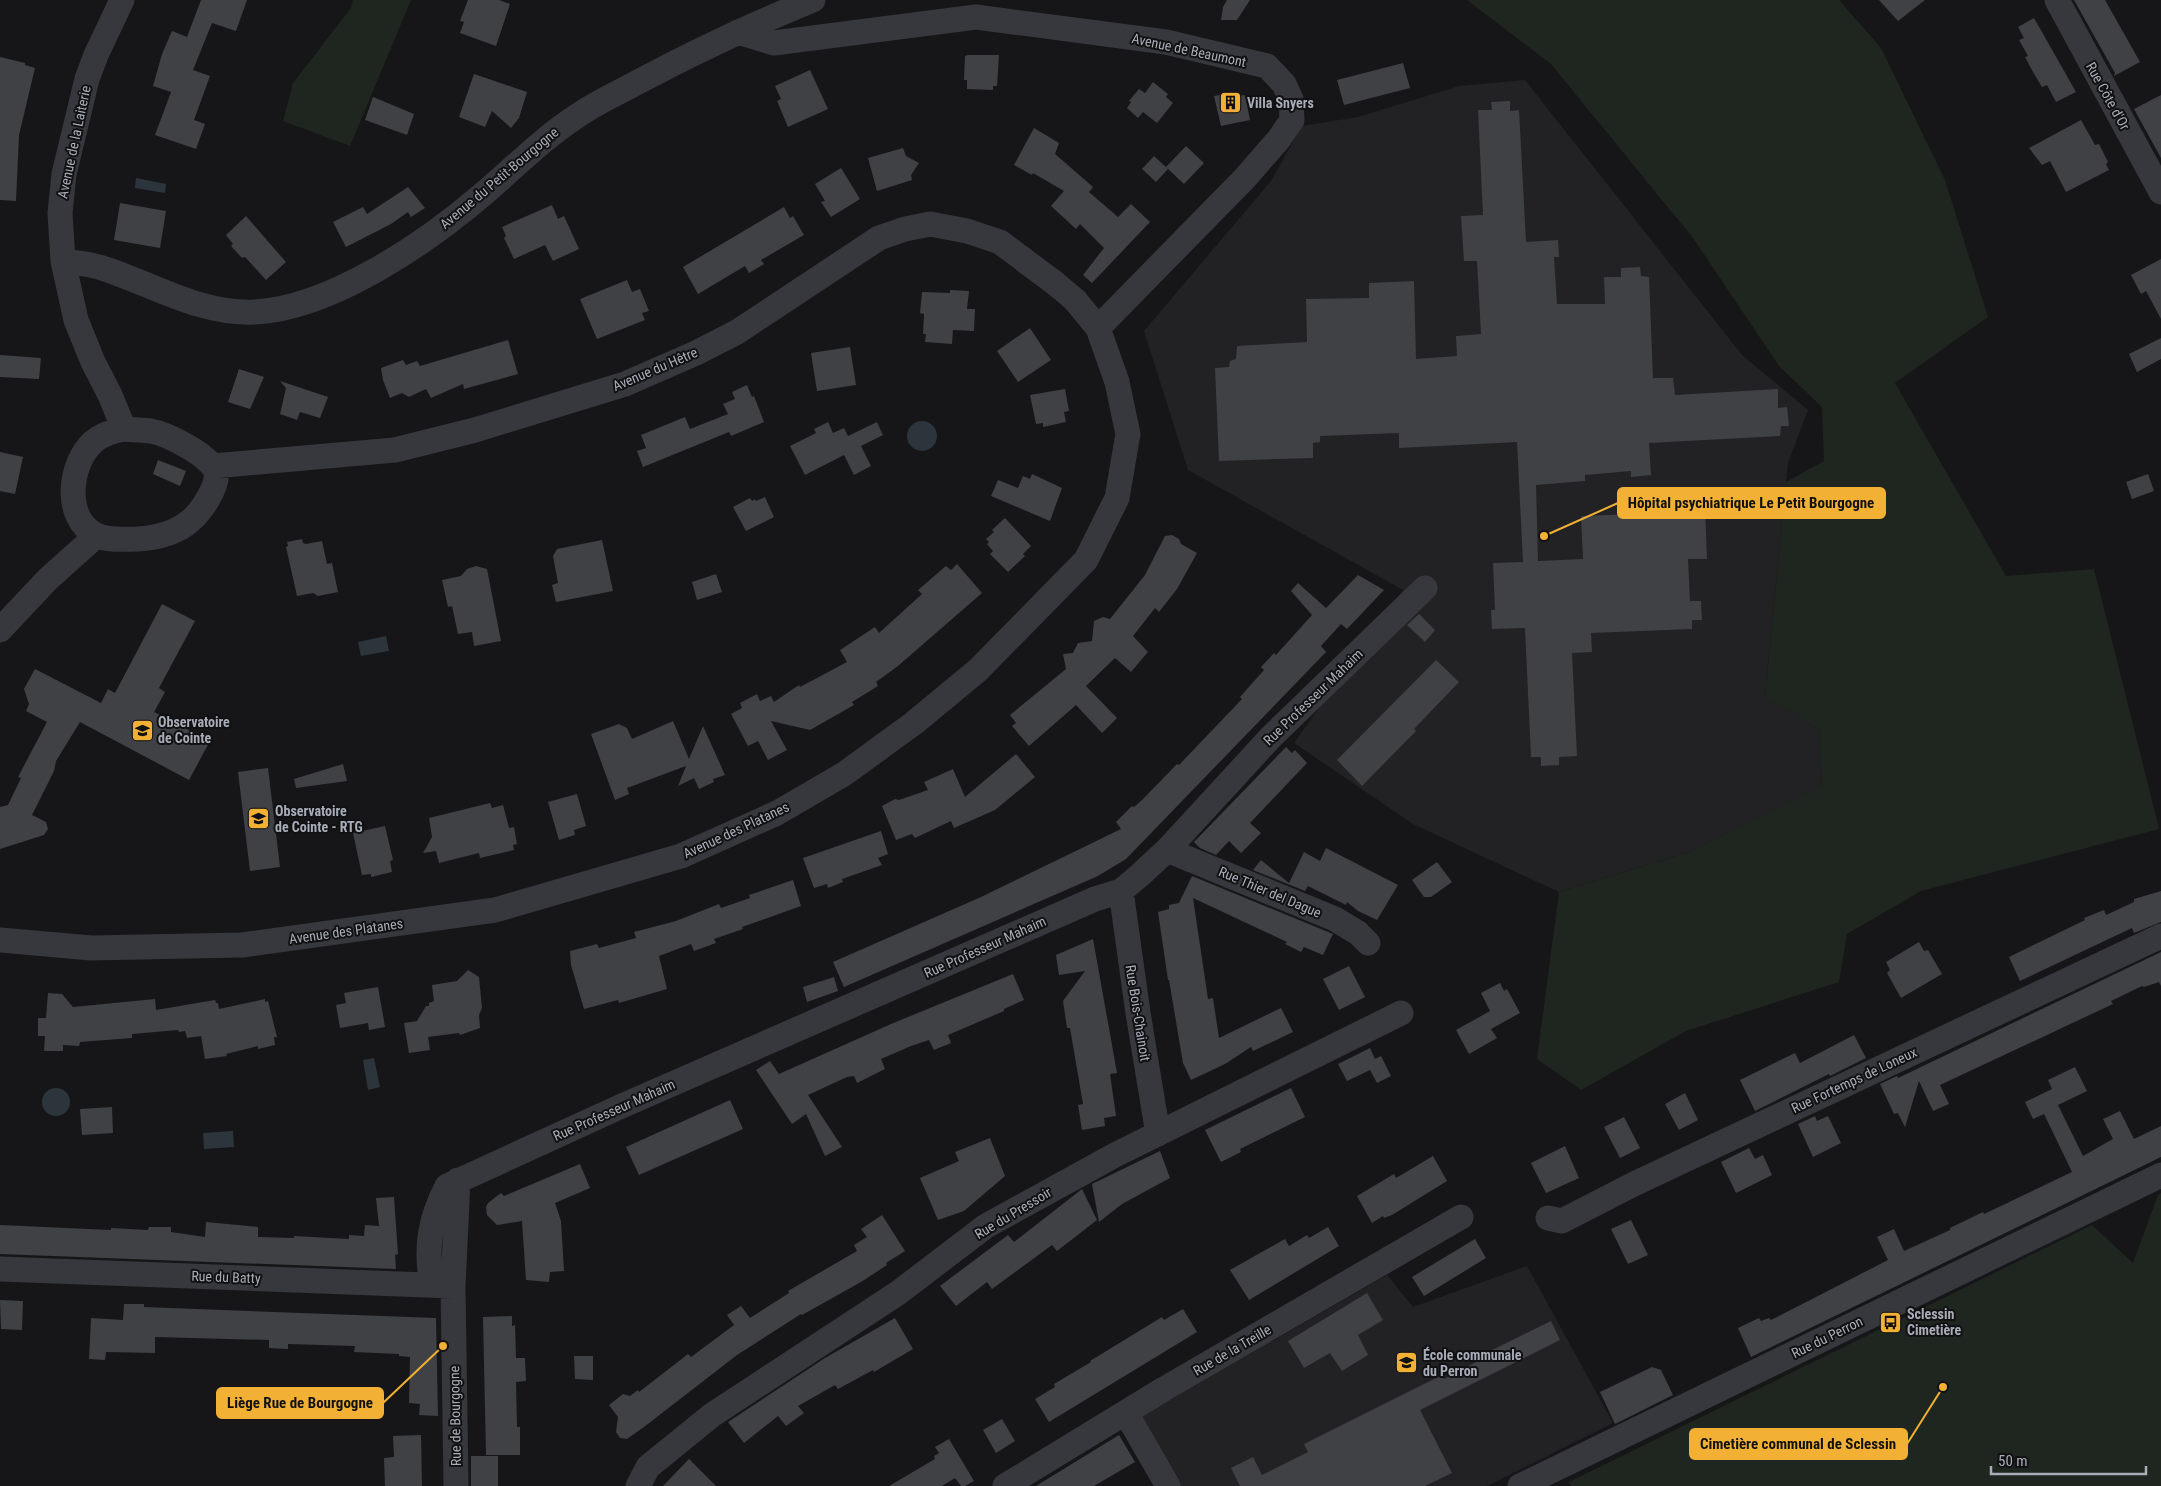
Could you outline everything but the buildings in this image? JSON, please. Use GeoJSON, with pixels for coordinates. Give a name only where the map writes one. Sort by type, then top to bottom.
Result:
{"type":"FeatureCollection","features":[{"type":"Feature","properties":{"kind":"street","name":"Avenue de la Laiterie"},"geometry":{"type":"LineString","coordinates":[[122,0],[87,79],[66,165],[60,213],[63,261],[76,320],[124,429]]}},
{"type":"Feature","properties":{"kind":"street","name":"Avenue du Petit-Bourgogne"},"geometry":{"type":"LineString","coordinates":[[63,261],[104,268],[181,298],[229,310],[255,312],[274,309],[330,293],[377,269],[438,229],[482,195],[538,144],[603,99],[693,52],[813,0]]}},
{"type":"Feature","properties":{"kind":"street","name":"Rue Côte d'Or"},"geometry":{"type":"LineString","coordinates":[[2056,0],[2161,192]]}},
{"type":"Feature","properties":{"kind":"street","name":"Avenue de Beaumont"},"geometry":{"type":"LineString","coordinates":[[738,32],[774,43],[976,17],[1166,42],[1267,66],[1284,84],[1291,99],[1292,120],[1279,139],[1245,178],[1098,328]]}},
{"type":"Feature","properties":{"kind":"street","name":"Avenue du Hêtre"},"geometry":{"type":"LineString","coordinates":[[213,466],[395,450],[475,430],[625,384],[696,353],[737,332],[859,250],[879,238],[905,229],[930,224],[967,231],[1000,242],[1056,284]]}},
{"type":"Feature","properties":{"kind":"street","name":"Avenue des Platanes"},"geometry":{"type":"LineString","coordinates":[[0,940],[91,948],[242,945],[495,910],[681,856],[777,813],[844,774],[914,723],[978,670],[1086,560],[1118,498],[1128,434],[1116,382],[1098,328],[1074,300],[1056,284]]}},
{"type":"Feature","properties":{"kind":"street"},"geometry":{"type":"LineString","coordinates":[[124,429],[152,431],[192,448],[213,466],[216,474],[215,484],[207,500],[193,519],[182,528],[160,536],[109,539],[96,536],[86,528],[78,515],[74,500],[75,475],[85,452],[103,435],[124,429]]}},
{"type":"Feature","properties":{"kind":"street"},"geometry":{"type":"LineString","coordinates":[[0,630],[48,579],[96,536]]}},
{"type":"Feature","properties":{"kind":"street","name":"Rue Professeur Mahaim"},"geometry":{"type":"LineString","coordinates":[[442,1285],[428,1265],[435,1208],[447,1186],[1095,899],[1121,891],[1167,850],[1271,737],[1425,588]]}},
{"type":"Feature","properties":{"kind":"street","name":"Rue Thier del Dague"},"geometry":{"type":"LineString","coordinates":[[1167,850],[1335,920],[1358,933],[1368,943]]}},
{"type":"Feature","properties":{"kind":"street","name":"Rue Bois-Chainoit"},"geometry":{"type":"LineString","coordinates":[[1121,891],[1138,1014],[1158,1134]]}},
{"type":"Feature","properties":{"kind":"street","name":"Rue Fortemps de Loneux"},"geometry":{"type":"LineString","coordinates":[[1548,1218],[1562,1221],[1643,1180],[2161,936]]}},
{"type":"Feature","properties":{"kind":"street","name":"Rue du Pressoir"},"geometry":{"type":"LineString","coordinates":[[638,1486],[648,1467],[712,1415],[898,1293],[986,1226],[1115,1155],[1401,1013]]}},
{"type":"Feature","properties":{"kind":"street","name":"Rue du Perron"},"geometry":{"type":"LineString","coordinates":[[1520,1486],[2161,1175]]}},
{"type":"Feature","properties":{"kind":"street","name":"Rue de la Treille"},"geometry":{"type":"LineString","coordinates":[[1005,1486],[1461,1217]]}},
{"type":"Feature","properties":{"kind":"street","name":"Rue du Batty"},"geometry":{"type":"LineString","coordinates":[[0,1269],[442,1285]]}},
{"type":"Feature","properties":{"kind":"street","name":"Rue de Bourgogne"},"geometry":{"type":"LineString","coordinates":[[442,1285],[456,1486]]}},
{"type":"Feature","properties":{"kind":"street"},"geometry":{"type":"LineString","coordinates":[[1126,1413],[1168,1486]]}},
{"type":"Feature","properties":{"kind":"shaded area"},"geometry":{"type":"Polygon","coordinates":[[[353,0],[411,0],[350,146],[283,121],[293,83],[351,8],[353,0]]]}},
{"type":"Feature","properties":{"kind":"shaded area"},"geometry":{"type":"Polygon","coordinates":[[[1467,0],[1839,0],[1881,48],[1945,180],[1988,317],[1895,383],[2006,576],[2094,569],[2159,829],[1921,891],[1847,934],[1839,982],[1686,1031],[1581,1090],[1537,1059],[1559,892],[1689,852],[1822,787],[1819,729],[1765,697],[1786,482],[1824,461],[1822,407],[1779,366],[1693,238],[1551,64],[1467,0]]]}},
{"type":"Feature","properties":{"kind":"shaded area"},"geometry":{"type":"Polygon","coordinates":[[[1525,80],[1742,355],[1808,410],[1788,463],[1765,696],[1819,729],[1822,788],[1689,852],[1559,892],[1413,824],[1294,743],[1403,590],[1188,470],[1144,331],[1271,181],[1302,126],[1358,117],[1459,86],[1525,80]]]}},
{"type":"Feature","properties":{"kind":"shaded area"},"geometry":{"type":"Polygon","coordinates":[[[136,178],[166,184],[165,193],[135,188],[136,178]]]}},
{"type":"Feature","properties":{"kind":"shaded area"},"geometry":{"type":"Polygon","coordinates":[[[922,421],[933,425],[937,436],[933,447],[922,451],[911,447],[907,436],[911,425],[922,421]]]}},
{"type":"Feature","properties":{"kind":"shaded area"},"geometry":{"type":"Polygon","coordinates":[[[386,636],[389,651],[361,656],[358,642],[386,636]]]}},
{"type":"Feature","properties":{"kind":"shaded area"},"geometry":{"type":"Polygon","coordinates":[[[374,1058],[380,1087],[368,1090],[363,1060],[374,1058]]]}},
{"type":"Feature","properties":{"kind":"shaded area"},"geometry":{"type":"Polygon","coordinates":[[[56,1088],[66,1092],[70,1102],[66,1112],[56,1116],[46,1112],[42,1102],[46,1092],[56,1088]]]}},
{"type":"Feature","properties":{"kind":"shaded area"},"geometry":{"type":"Polygon","coordinates":[[[233,1131],[234,1147],[204,1149],[203,1133],[233,1131]]]}},
{"type":"Feature","properties":{"kind":"shaded area"},"geometry":{"type":"Polygon","coordinates":[[[2161,1193],[2161,1486],[1571,1486],[1569,1482],[2092,1225],[2133,1263],[2158,1195],[2161,1193]]]}},
{"type":"Feature","properties":{"kind":"shaded area","name":"École communale du Perron"},"geometry":{"type":"Polygon","coordinates":[[[1527,1266],[1613,1423],[1487,1486],[1176,1486],[1137,1419],[1387,1275],[1413,1307],[1527,1266]]]}},
{"type":"Feature","properties":{"kind":"place","name":"Villa Snyers"},"geometry":{"type":"Point","coordinates":[1231,103]}},
{"type":"Feature","properties":{"kind":"place","name":"Hôpital psychiatrique Le Petit Bourgogne"},"geometry":{"type":"Point","coordinates":[1544,536]}},
{"type":"Feature","properties":{"kind":"place","name":"Observatoire de Cointe"},"geometry":{"type":"Point","coordinates":[142,730]}},
{"type":"Feature","properties":{"kind":"place","name":"Observatoire de Cointe - RTG"},"geometry":{"type":"Point","coordinates":[259,819]}},
{"type":"Feature","properties":{"kind":"place","name":"Sclessin Cimetière"},"geometry":{"type":"Point","coordinates":[1891,1322]}},
{"type":"Feature","properties":{"kind":"place","name":"Liège Rue de Bourgogne"},"geometry":{"type":"Point","coordinates":[443,1346]}},
{"type":"Feature","properties":{"kind":"place","name":"École communale du Perron"},"geometry":{"type":"Point","coordinates":[1407,1363]}},
{"type":"Feature","properties":{"kind":"place","name":"Cimetière communal de Sclessin"},"geometry":{"type":"Point","coordinates":[1943,1387]}}]}
